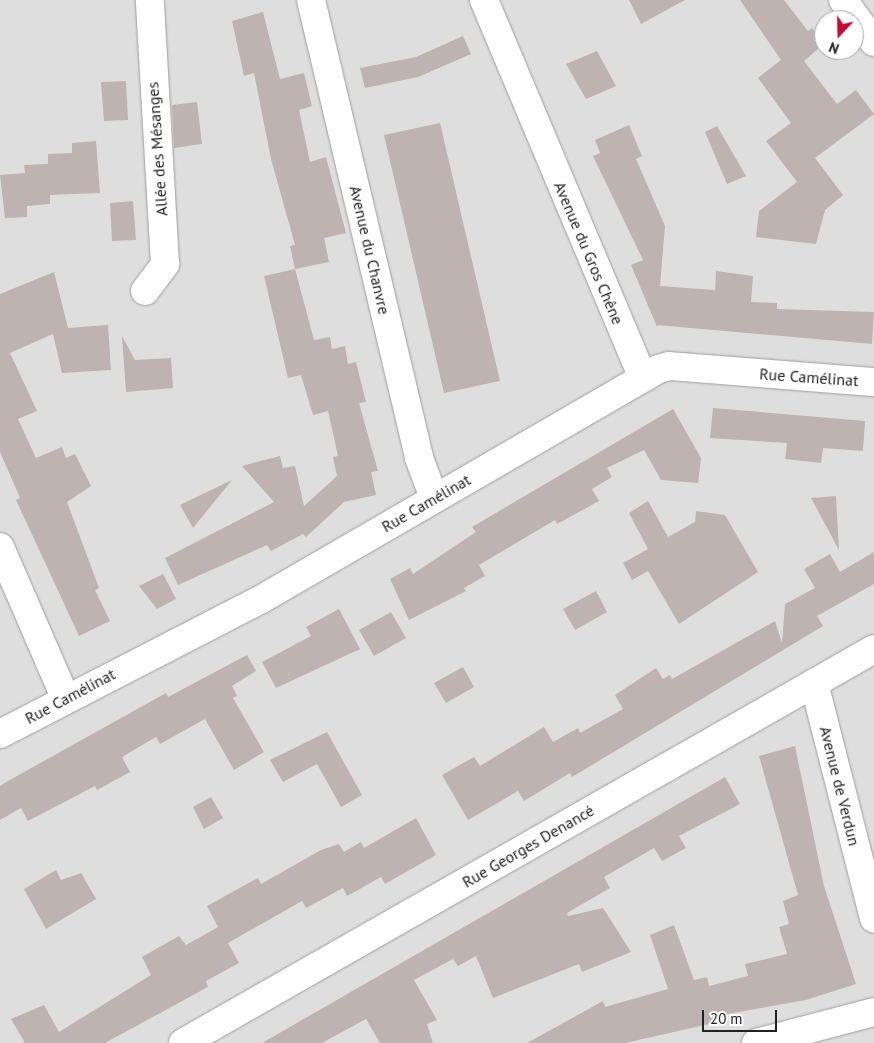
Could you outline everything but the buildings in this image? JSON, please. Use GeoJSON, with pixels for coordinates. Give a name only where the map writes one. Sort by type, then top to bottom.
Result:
{"type":"FeatureCollection","features":[{"type":"Feature","properties":{"kind":"street","name":"Allée des Mésanges"},"geometry":{"type":"LineString","coordinates":[[145,291],[165,264],[150,0]]}},
{"type":"Feature","properties":{"kind":"street","name":"Avenue du Chanvre"},"geometry":{"type":"LineString","coordinates":[[311,0],[419,458],[434,498]]}},
{"type":"Feature","properties":{"kind":"street","name":"Avenue du Gros Chêne"},"geometry":{"type":"LineString","coordinates":[[484,0],[642,376]]}},
{"type":"Feature","properties":{"kind":"street"},"geometry":{"type":"LineString","coordinates":[[843,0],[874,42]]}},
{"type":"Feature","properties":{"kind":"street","name":"Rue Camélinat"},"geometry":{"type":"LineString","coordinates":[[0,734],[65,697],[260,600],[642,376],[669,366],[874,382]]}},
{"type":"Feature","properties":{"kind":"street"},"geometry":{"type":"LineString","coordinates":[[0,547],[65,697]]}},
{"type":"Feature","properties":{"kind":"street","name":"Rue Georges Denancé"},"geometry":{"type":"LineString","coordinates":[[183,1043],[874,649]]}},
{"type":"Feature","properties":{"kind":"street","name":"Avenue de Verdun"},"geometry":{"type":"LineString","coordinates":[[814,683],[874,918]]}},
{"type":"Feature","properties":{"kind":"street"},"geometry":{"type":"LineString","coordinates":[[756,1043],[874,1012]]}},
{"type":"Feature","properties":{"kind":"shaded area"},"geometry":{"type":"Polygon","coordinates":[[[0,0],[874,0],[874,1043],[0,1043],[0,0]]]}}]}
